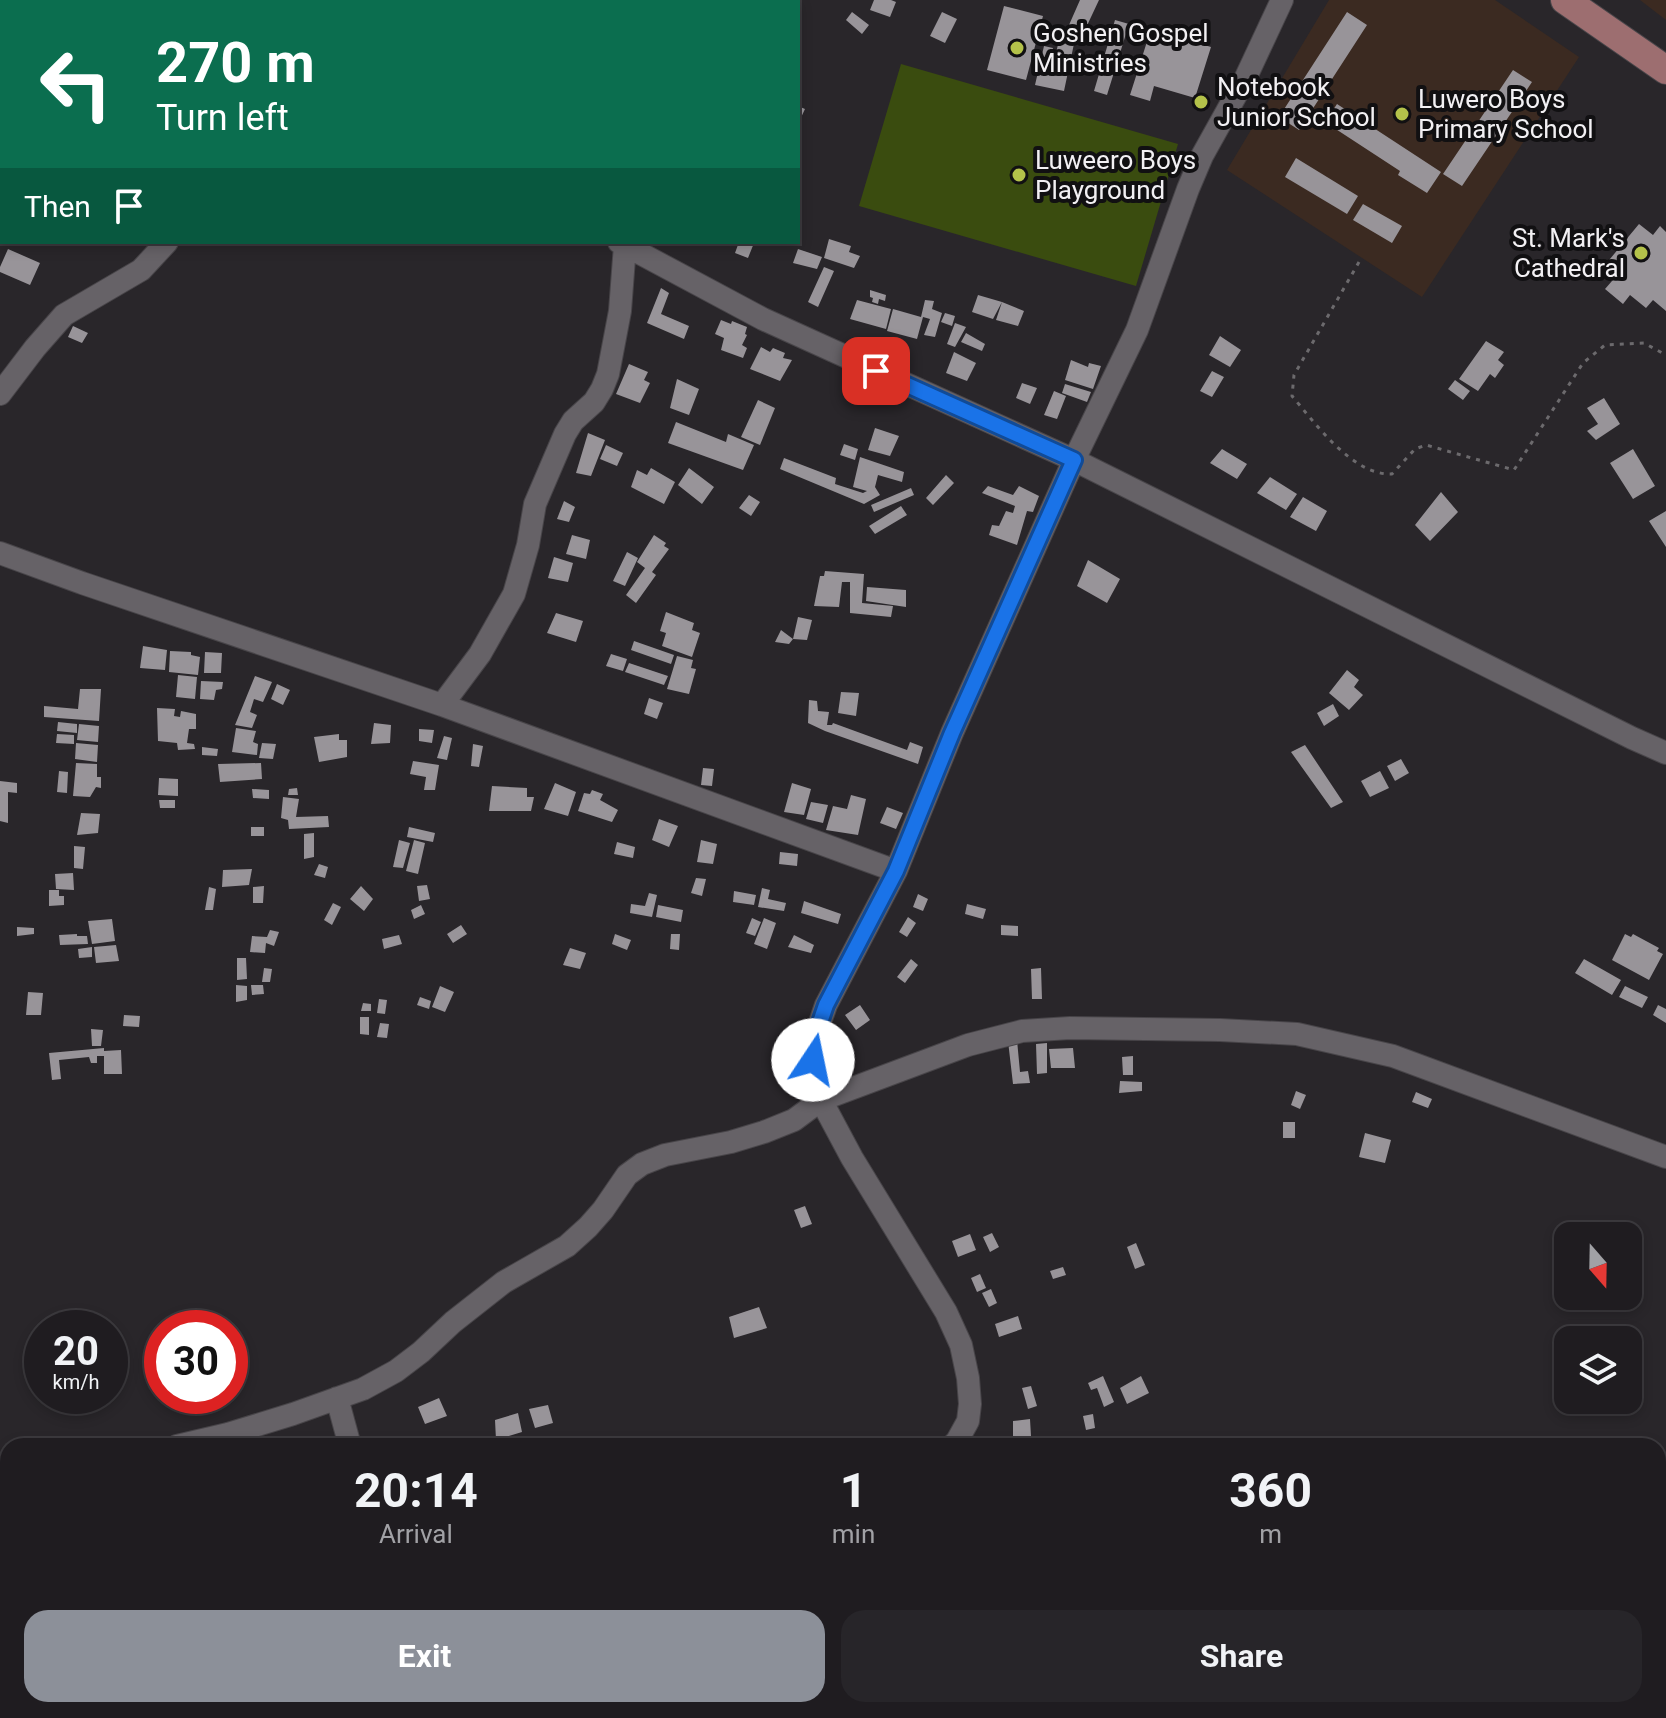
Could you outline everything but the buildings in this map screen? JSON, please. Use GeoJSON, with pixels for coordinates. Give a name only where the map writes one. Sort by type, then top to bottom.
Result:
{"type":"FeatureCollection","features":[{"type":"Feature","properties":{"kind":"main road"},"geometry":{"type":"LineString","coordinates":[[1565,0],[1666,70]]}},
{"type":"Feature","properties":{"kind":"street"},"geometry":{"type":"LineString","coordinates":[[959,1438],[968,1421],[970,1404],[961,1345],[946,1312],[852,1158],[821,1100],[813,1060],[816,1034],[826,1005],[896,871],[952,733],[1074,460],[1137,330],[1202,156],[1246,77],[1282,0]]}},
{"type":"Feature","properties":{"kind":"street"},"geometry":{"type":"LineString","coordinates":[[0,394],[64,315],[141,270],[165,244]]}},
{"type":"Feature","properties":{"kind":"street"},"geometry":{"type":"LineString","coordinates":[[442,705],[480,654],[514,594],[528,545],[535,504],[565,434],[573,421],[594,402],[608,374],[620,311],[622,244],[763,319],[1074,460],[1666,753]]}},
{"type":"Feature","properties":{"kind":"street"},"geometry":{"type":"LineString","coordinates":[[0,553],[442,705],[896,871]]}},
{"type":"Feature","properties":{"kind":"street"},"geometry":{"type":"LineString","coordinates":[[211,1438],[363,1389],[396,1371],[504,1282],[567,1246],[603,1210],[627,1175],[642,1164],[665,1155],[764,1132],[794,1120],[821,1100],[968,1045],[1022,1031],[1070,1028],[1297,1034],[1393,1056],[1666,1157]]}},
{"type":"Feature","properties":{"kind":"street"},"geometry":{"type":"LineString","coordinates":[[337,1398],[348,1438]]}},
{"type":"Feature","properties":{"kind":"path"},"geometry":{"type":"LineString","coordinates":[[1359,262],[1294,375],[1292,396],[1335,447],[1371,470],[1384,474],[1392,474],[1415,449],[1426,445],[1514,470],[1583,363],[1605,345],[1644,343],[1666,355]]}},
{"type":"Feature","properties":{"kind":"shaded area","name":"Luwero Boys Primary School"},"geometry":{"type":"Polygon","coordinates":[[[1329,0],[1495,0],[1579,57],[1422,297],[1227,170],[1329,0]]]}},
{"type":"Feature","properties":{"kind":"shaded area"},"geometry":{"type":"Polygon","coordinates":[[[1640,0],[1666,0],[1666,20],[1640,0]]]}},
{"type":"Feature","properties":{"kind":"green space","name":"Luweero Boys Playground"},"geometry":{"type":"Polygon","coordinates":[[[901,64],[1178,144],[1136,286],[859,206],[901,64]]]}},
{"type":"Feature","properties":{"kind":"place","name":"Goshen Gospel Ministries"},"geometry":{"type":"Point","coordinates":[1017,48]}},
{"type":"Feature","properties":{"kind":"place","name":"Notebook Junior School"},"geometry":{"type":"Point","coordinates":[1201,102]}},
{"type":"Feature","properties":{"kind":"place","name":"Luwero Boys Primary School"},"geometry":{"type":"Point","coordinates":[1402,114]}},
{"type":"Feature","properties":{"kind":"place","name":"Luweero Boys Playground"},"geometry":{"type":"Point","coordinates":[1019,175]}},
{"type":"Feature","properties":{"kind":"place","name":"St. Mark's Cathedral"},"geometry":{"type":"Point","coordinates":[1641,253]}},
{"type":"Feature","properties":{"kind":"route"},"geometry":{"type":"LineString","coordinates":[[813,1060],[816,1034],[826,1005],[896,871],[952,733],[1074,460],[876,371]]}}]}
